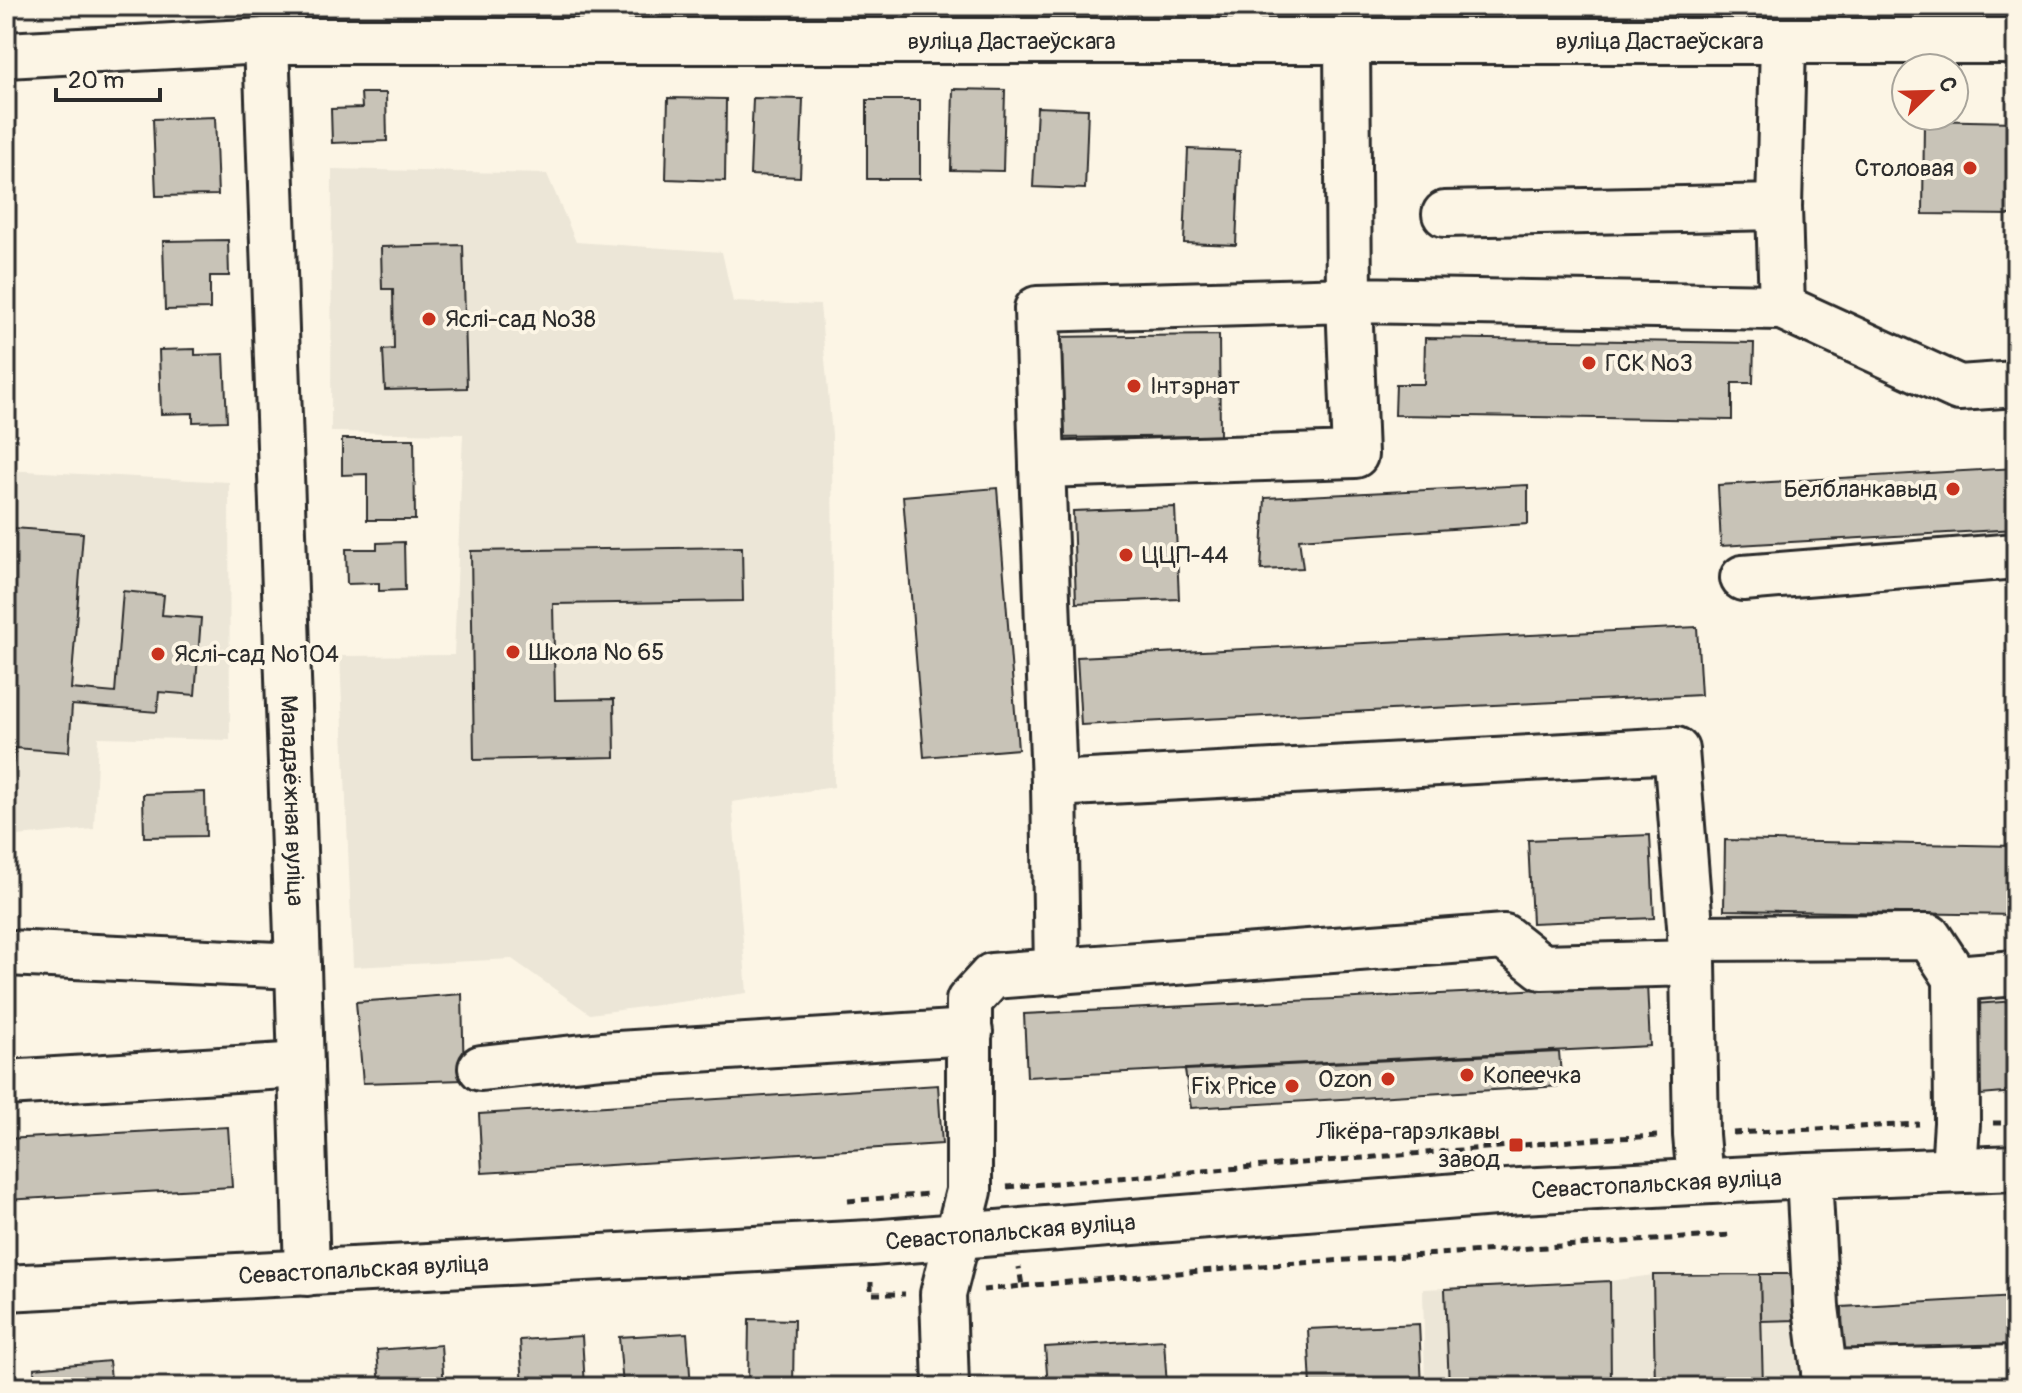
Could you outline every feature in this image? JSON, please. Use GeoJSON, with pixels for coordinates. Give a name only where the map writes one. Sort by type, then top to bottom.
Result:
{"type":"FeatureCollection","features":[{"type":"Feature","properties":{"kind":"street","name":"вуліца Дастаеўскага"},"geometry":{"type":"LineString","coordinates":[[6,55],[266,41],[1347,41],[1761,30],[2016,41]]}},
{"type":"Feature","properties":{"kind":"street"},"geometry":{"type":"LineString","coordinates":[[1761,30],[1779,207],[1782,307]]}},
{"type":"Feature","properties":{"kind":"street","name":"Маладзёжная вуліца"},"geometry":{"type":"LineString","coordinates":[[266,41],[307,1273]]}},
{"type":"Feature","properties":{"kind":"street"},"geometry":{"type":"LineString","coordinates":[[1042,465],[1355,455],[1349,300],[1347,41]]}},
{"type":"Feature","properties":{"kind":"street"},"geometry":{"type":"LineString","coordinates":[[1445,214],[1779,207]]}},
{"type":"Feature","properties":{"kind":"street"},"geometry":{"type":"LineString","coordinates":[[1057,972],[1054,784],[1037,309],[1349,300],[1782,307],[1959,388],[2016,384]]}},
{"type":"Feature","properties":{"kind":"street"},"geometry":{"type":"LineString","coordinates":[[1743,578],[2016,556]]}},
{"type":"Feature","properties":{"kind":"street"},"geometry":{"type":"LineString","coordinates":[[1054,784],[1676,750],[1692,950],[1696,1135],[1700,1181]]}},
{"type":"Feature","properties":{"kind":"street"},"geometry":{"type":"LineString","coordinates":[[946,1387],[943,1294],[969,1191],[969,1001],[992,976],[1504,937],[1542,967],[1692,950],[1929,937],[1956,978],[1957,1123],[1954,1169]]}},
{"type":"Feature","properties":{"kind":"street"},"geometry":{"type":"LineString","coordinates":[[6,953],[298,966]]}},
{"type":"Feature","properties":{"kind":"street"},"geometry":{"type":"LineString","coordinates":[[1956,978],[2016,973]]}},
{"type":"Feature","properties":{"kind":"street"},"geometry":{"type":"LineString","coordinates":[[481,1068],[602,1055],[970,1032]]}},
{"type":"Feature","properties":{"kind":"street"},"geometry":{"type":"LineString","coordinates":[[6,1083],[301,1065]]}},
{"type":"Feature","properties":{"kind":"street","name":"Севастопальская вуліца"},"geometry":{"type":"LineString","coordinates":[[6,1288],[959,1236],[1520,1191],[2016,1168]]}},
{"type":"Feature","properties":{"kind":"street"},"geometry":{"type":"LineString","coordinates":[[1809,1176],[1816,1307],[1825,1380],[2016,1368]]}},
{"type":"Feature","properties":{"kind":"path"},"geometry":{"type":"LineString","coordinates":[[1719,1133],[2016,1123]]}},
{"type":"Feature","properties":{"kind":"path"},"geometry":{"type":"LineString","coordinates":[[1017,1186],[1596,1139]]}},
{"type":"Feature","properties":{"kind":"path"},"geometry":{"type":"LineString","coordinates":[[1022,1286],[1285,1264],[1730,1235]]}},
{"type":"Feature","properties":{"kind":"shaded area"},"geometry":{"type":"Polygon","coordinates":[[[332,169],[547,174],[576,242],[722,252],[733,302],[820,305],[832,435],[834,787],[732,802],[747,993],[590,1014],[512,959],[353,967],[340,656],[454,655],[463,434],[331,432],[332,169]]]}},
{"type":"Feature","properties":{"kind":"shaded area"},"geometry":{"type":"Polygon","coordinates":[[[6,470],[229,482],[230,740],[98,737],[94,829],[6,837],[6,470]]]}},
{"type":"Feature","properties":{"kind":"shaded area"},"geometry":{"type":"Polygon","coordinates":[[[1796,1274],[1797,1307],[2016,1297],[2016,1387],[1425,1387],[1423,1289],[1610,1281],[1653,1275],[1796,1274]]]}},
{"type":"Feature","properties":{"kind":"building"},"geometry":{"type":"Polygon","coordinates":[[[953,89],[1005,90],[1003,171],[951,170],[953,89]]]}},
{"type":"Feature","properties":{"kind":"building"},"geometry":{"type":"Polygon","coordinates":[[[361,93],[386,93],[387,141],[332,143],[331,109],[362,108],[361,93]]]}},
{"type":"Feature","properties":{"kind":"building"},"geometry":{"type":"Polygon","coordinates":[[[668,98],[726,99],[725,181],[666,179],[668,98]]]}},
{"type":"Feature","properties":{"kind":"building"},"geometry":{"type":"Polygon","coordinates":[[[753,98],[803,99],[800,177],[750,175],[753,98]]]}},
{"type":"Feature","properties":{"kind":"building"},"geometry":{"type":"Polygon","coordinates":[[[867,100],[920,100],[920,179],[867,179],[867,100]]]}},
{"type":"Feature","properties":{"kind":"building"},"geometry":{"type":"Polygon","coordinates":[[[1037,107],[1088,109],[1085,189],[1033,187],[1037,107]]]}},
{"type":"Feature","properties":{"kind":"building"},"geometry":{"type":"Polygon","coordinates":[[[215,117],[218,195],[156,196],[153,119],[215,117]]]}},
{"type":"Feature","properties":{"kind":"building","name":"Столовая"},"geometry":{"type":"Polygon","coordinates":[[[1970,121],[2016,122],[2016,215],[1923,214],[1924,132],[1970,132],[1970,121]]]}},
{"type":"Feature","properties":{"kind":"building"},"geometry":{"type":"Polygon","coordinates":[[[1188,149],[1240,151],[1236,245],[1184,243],[1188,149]]]}},
{"type":"Feature","properties":{"kind":"building"},"geometry":{"type":"Polygon","coordinates":[[[228,240],[229,276],[210,276],[210,309],[165,310],[163,241],[228,240]]]}},
{"type":"Feature","properties":{"kind":"building","name":"Яслі-сад №38"},"geometry":{"type":"Polygon","coordinates":[[[463,245],[467,388],[385,390],[383,350],[394,349],[393,289],[382,289],[381,247],[463,245]]]}},
{"type":"Feature","properties":{"kind":"building","name":"Інтэрнат"},"geometry":{"type":"Polygon","coordinates":[[[1219,335],[1220,436],[1050,438],[1048,337],[1219,335]]]}},
{"type":"Feature","properties":{"kind":"building","name":"ГСК №3"},"geometry":{"type":"Polygon","coordinates":[[[1425,338],[1754,343],[1753,383],[1732,383],[1732,420],[1395,415],[1396,384],[1424,384],[1425,338]]]}},
{"type":"Feature","properties":{"kind":"building"},"geometry":{"type":"Polygon","coordinates":[[[195,349],[195,355],[224,354],[227,421],[193,422],[193,413],[161,414],[159,350],[195,349]]]}},
{"type":"Feature","properties":{"kind":"building"},"geometry":{"type":"Polygon","coordinates":[[[342,439],[414,439],[415,520],[367,520],[367,474],[342,475],[342,439]]]}},
{"type":"Feature","properties":{"kind":"building"},"geometry":{"type":"Polygon","coordinates":[[[2016,468],[2016,529],[1721,546],[1718,485],[2016,468]]]}},
{"type":"Feature","properties":{"kind":"building"},"geometry":{"type":"Polygon","coordinates":[[[1528,485],[1528,524],[1299,539],[1303,568],[1261,570],[1265,498],[1528,485]]]}},
{"type":"Feature","properties":{"kind":"building"},"geometry":{"type":"Polygon","coordinates":[[[997,488],[1018,749],[924,757],[903,496],[997,488]]]}},
{"type":"Feature","properties":{"kind":"building","name":"ЦЦП-44"},"geometry":{"type":"Polygon","coordinates":[[[1175,507],[1179,599],[1076,603],[1073,511],[1175,507]]]}},
{"type":"Feature","properties":{"kind":"building","name":"Яслі-сад №104"},"geometry":{"type":"Polygon","coordinates":[[[13,528],[83,533],[71,689],[115,693],[123,591],[164,595],[162,615],[201,618],[195,695],[159,692],[157,712],[72,705],[69,752],[15,748],[12,780],[6,779],[6,619],[13,528]]]}},
{"type":"Feature","properties":{"kind":"building"},"geometry":{"type":"Polygon","coordinates":[[[404,542],[405,590],[379,591],[379,583],[347,584],[346,549],[377,549],[377,543],[404,542]]]}},
{"type":"Feature","properties":{"kind":"building","name":"Школа № 65"},"geometry":{"type":"Polygon","coordinates":[[[742,547],[743,601],[553,604],[555,700],[614,699],[615,757],[474,760],[471,551],[742,547]]]}},
{"type":"Feature","properties":{"kind":"building"},"geometry":{"type":"Polygon","coordinates":[[[1697,627],[1701,695],[1081,725],[1077,657],[1697,627]]]}},
{"type":"Feature","properties":{"kind":"building"},"geometry":{"type":"Polygon","coordinates":[[[205,792],[206,836],[144,837],[143,794],[205,792]]]}},
{"type":"Feature","properties":{"kind":"building"},"geometry":{"type":"Polygon","coordinates":[[[1650,835],[1654,918],[1532,923],[1528,840],[1650,835]]]}},
{"type":"Feature","properties":{"kind":"building"},"geometry":{"type":"Polygon","coordinates":[[[1725,840],[2016,846],[2016,915],[1724,910],[1725,840]]]}},
{"type":"Feature","properties":{"kind":"building"},"geometry":{"type":"Polygon","coordinates":[[[1647,984],[1650,1046],[1027,1077],[1024,1014],[1647,984]]]}},
{"type":"Feature","properties":{"kind":"building"},"geometry":{"type":"Polygon","coordinates":[[[462,994],[464,1080],[363,1083],[356,1002],[462,994]]]}},
{"type":"Feature","properties":{"kind":"building"},"geometry":{"type":"Polygon","coordinates":[[[2016,1001],[2016,1092],[1981,1095],[1974,1004],[2016,1001]]]}},
{"type":"Feature","properties":{"kind":"building"},"geometry":{"type":"Polygon","coordinates":[[[1559,1052],[1562,1086],[1191,1108],[1185,1070],[1559,1052]]]}},
{"type":"Feature","properties":{"kind":"building"},"geometry":{"type":"Polygon","coordinates":[[[938,1085],[942,1144],[482,1173],[479,1114],[938,1085]]]}},
{"type":"Feature","properties":{"kind":"building"},"geometry":{"type":"Polygon","coordinates":[[[228,1127],[232,1187],[6,1200],[6,1139],[228,1127]]]}},
{"type":"Feature","properties":{"kind":"building"},"geometry":{"type":"Polygon","coordinates":[[[1760,1274],[1763,1387],[1655,1387],[1653,1275],[1760,1274]]]}},
{"type":"Feature","properties":{"kind":"building"},"geometry":{"type":"Polygon","coordinates":[[[1760,1274],[1796,1274],[1797,1320],[1761,1321],[1760,1274]]]}},
{"type":"Feature","properties":{"kind":"building"},"geometry":{"type":"Polygon","coordinates":[[[1610,1281],[1611,1385],[1627,1384],[1627,1387],[1449,1387],[1445,1289],[1610,1281]]]}},
{"type":"Feature","properties":{"kind":"building"},"geometry":{"type":"Polygon","coordinates":[[[2016,1297],[2016,1345],[1843,1355],[1842,1307],[2016,1297]]]}},
{"type":"Feature","properties":{"kind":"building"},"geometry":{"type":"Polygon","coordinates":[[[749,1319],[794,1320],[793,1387],[748,1387],[749,1319]]]}},
{"type":"Feature","properties":{"kind":"building"},"geometry":{"type":"Polygon","coordinates":[[[1419,1324],[1422,1387],[1311,1387],[1308,1329],[1419,1324]]]}},
{"type":"Feature","properties":{"kind":"building"},"geometry":{"type":"Polygon","coordinates":[[[687,1333],[691,1387],[623,1387],[619,1337],[687,1333]]]}},
{"type":"Feature","properties":{"kind":"building"},"geometry":{"type":"Polygon","coordinates":[[[582,1336],[585,1387],[523,1387],[520,1340],[582,1336]]]}},
{"type":"Feature","properties":{"kind":"building"},"geometry":{"type":"Polygon","coordinates":[[[1164,1340],[1167,1387],[1048,1387],[1045,1347],[1164,1340]]]}},
{"type":"Feature","properties":{"kind":"building"},"geometry":{"type":"Polygon","coordinates":[[[441,1345],[444,1387],[380,1387],[377,1350],[441,1345]]]}},
{"type":"Feature","properties":{"kind":"building"},"geometry":{"type":"Polygon","coordinates":[[[109,1361],[112,1387],[35,1387],[34,1368],[109,1361]]]}},
{"type":"Feature","properties":{"kind":"building"},"geometry":{"type":"Polygon","coordinates":[[[826,1382],[900,1382],[900,1387],[826,1387],[826,1382]]]}},
{"type":"Feature","properties":{"kind":"place","name":"Столовая"},"geometry":{"type":"Point","coordinates":[1970,168]}},
{"type":"Feature","properties":{"kind":"place","name":"Яслі-сад №38"},"geometry":{"type":"Point","coordinates":[429,319]}},
{"type":"Feature","properties":{"kind":"place","name":"ГСК №3"},"geometry":{"type":"Point","coordinates":[1589,363]}},
{"type":"Feature","properties":{"kind":"place","name":"Інтэрнат"},"geometry":{"type":"Point","coordinates":[1134,386]}},
{"type":"Feature","properties":{"kind":"place","name":"Белбланкавыд"},"geometry":{"type":"Point","coordinates":[1953,489]}},
{"type":"Feature","properties":{"kind":"place","name":"ЦЦП-44"},"geometry":{"type":"Point","coordinates":[1126,555]}},
{"type":"Feature","properties":{"kind":"place","name":"Школа № 65"},"geometry":{"type":"Point","coordinates":[513,652]}},
{"type":"Feature","properties":{"kind":"place","name":"Яслі-сад №104"},"geometry":{"type":"Point","coordinates":[158,654]}},
{"type":"Feature","properties":{"kind":"place","name":"Копеечка"},"geometry":{"type":"Point","coordinates":[1467,1075]}},
{"type":"Feature","properties":{"kind":"place","name":"Ozon"},"geometry":{"type":"Point","coordinates":[1388,1079]}},
{"type":"Feature","properties":{"kind":"place","name":"Fix Price"},"geometry":{"type":"Point","coordinates":[1292,1086]}},
{"type":"Feature","properties":{"kind":"place","name":"Лікёра-гарэлкавы завод"},"geometry":{"type":"Point","coordinates":[1516,1145]}}]}
